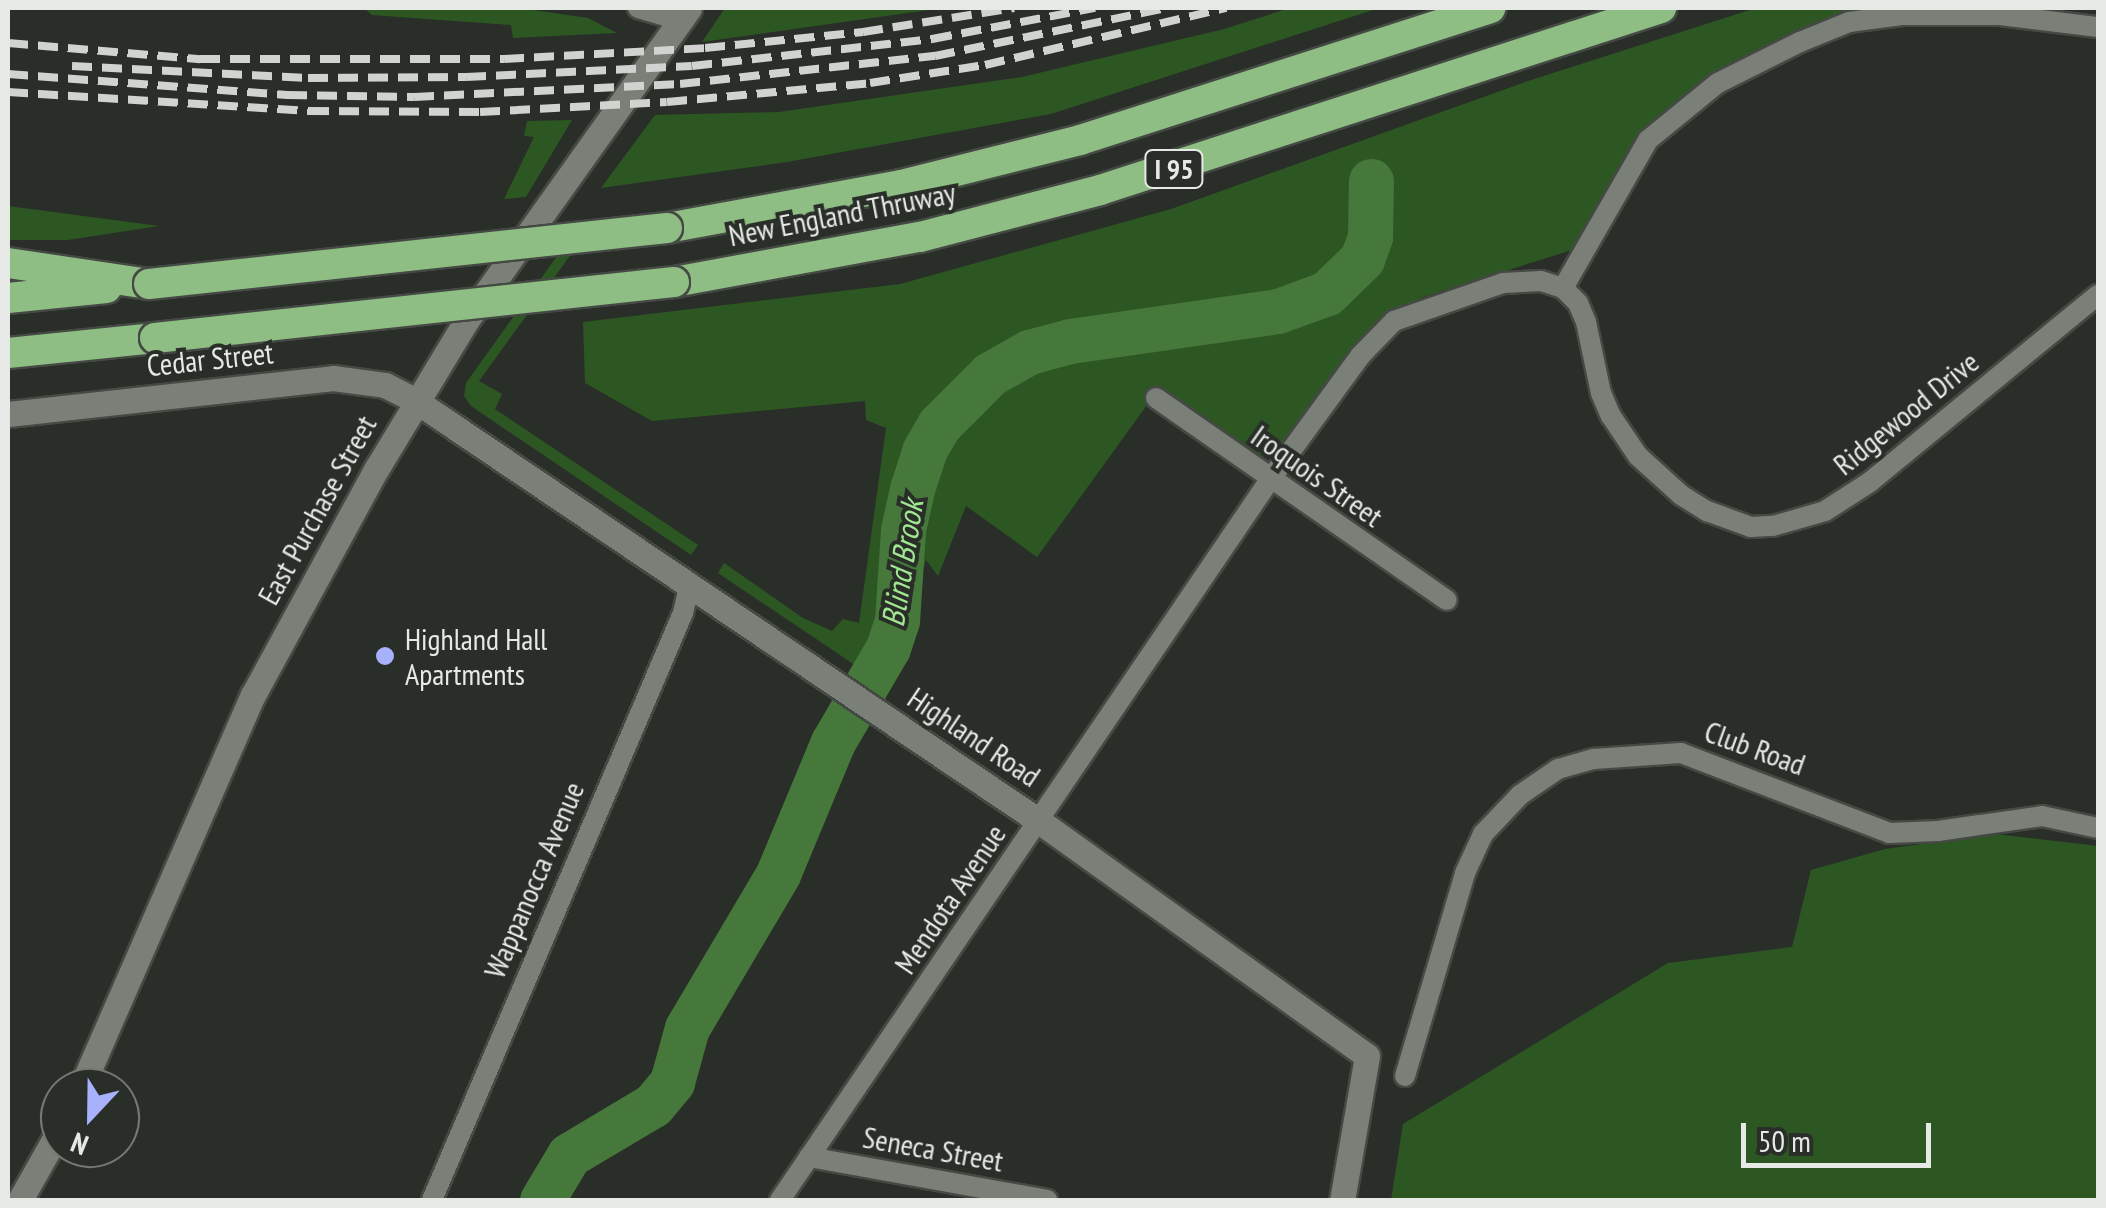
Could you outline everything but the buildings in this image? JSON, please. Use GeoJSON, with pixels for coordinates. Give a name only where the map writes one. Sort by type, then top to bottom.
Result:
{"type":"FeatureCollection","features":[{"type":"Feature","properties":{"kind":"highway","name":"New England Thruway"},"geometry":{"type":"LineString","coordinates":[[8,298],[667,228],[900,186],[1080,140],[1490,8]]}},
{"type":"Feature","properties":{"kind":"highway","name":"New England Thruway"},"geometry":{"type":"LineString","coordinates":[[8,353],[674,282],[920,236],[1100,190],[1661,8]]}},
{"type":"Feature","properties":{"kind":"highway"},"geometry":{"type":"LineString","coordinates":[[8,263],[149,284]]}},
{"type":"Feature","properties":{"kind":"street"},"geometry":{"type":"LineString","coordinates":[[638,8],[684,14]]}},
{"type":"Feature","properties":{"kind":"street","name":"East Purchase Street"},"geometry":{"type":"LineString","coordinates":[[90,1068],[260,682],[416,401],[466,321],[684,14]]}},
{"type":"Feature","properties":{"kind":"street"},"geometry":{"type":"LineString","coordinates":[[1269,481],[1360,356],[1394,322],[1503,283],[1542,281],[1563,288],[1648,140],[1718,83],[1849,22],[1902,15],[2000,15],[2098,27]]}},
{"type":"Feature","properties":{"kind":"street","name":"Ridgewood Drive"},"geometry":{"type":"LineString","coordinates":[[1563,288],[1578,304],[1586,322],[1601,392],[1622,437],[1655,475],[1681,495],[1729,522],[1751,527],[1794,523],[1846,499],[2098,294]]}},
{"type":"Feature","properties":{"kind":"street","name":"Cedar Street"},"geometry":{"type":"LineString","coordinates":[[8,414],[333,378],[386,385],[416,401]]}},
{"type":"Feature","properties":{"kind":"street","name":"Iroquois Street"},"geometry":{"type":"LineString","coordinates":[[1156,398],[1269,481],[1446,600]]}},
{"type":"Feature","properties":{"kind":"street","name":"Highland Road"},"geometry":{"type":"LineString","coordinates":[[416,401],[1039,821],[1367,1056],[1342,1200]]}},
{"type":"Feature","properties":{"kind":"street","name":"Mendota Avenue"},"geometry":{"type":"LineString","coordinates":[[780,1200],[1269,481]]}},
{"type":"Feature","properties":{"kind":"street","name":"Wappanocca Avenue"},"geometry":{"type":"LineString","coordinates":[[432,1200],[683,613],[690,583]]}},
{"type":"Feature","properties":{"kind":"street","name":"Club Road"},"geometry":{"type":"LineString","coordinates":[[1405,1076],[1464,873],[1483,834],[1520,795],[1558,769],[1594,759],[1681,753],[1890,833],[1938,831],[2042,816],[2098,828]]}},
{"type":"Feature","properties":{"kind":"street","name":"Seneca Street"},"geometry":{"type":"LineString","coordinates":[[809,1158],[1047,1200]]}},
{"type":"Feature","properties":{"kind":"street"},"geometry":{"type":"LineString","coordinates":[[20,1200],[40,1164]]}},
{"type":"Feature","properties":{"kind":"green space"},"geometry":{"type":"Polygon","coordinates":[[[364,8],[519,8],[588,18],[617,33],[513,38],[511,25],[372,15],[364,8]]]}},
{"type":"Feature","properties":{"kind":"green space"},"geometry":{"type":"Polygon","coordinates":[[[725,8],[943,8],[702,42],[725,8]]]}},
{"type":"Feature","properties":{"kind":"green space"},"geometry":{"type":"Polygon","coordinates":[[[1290,8],[1379,8],[1051,114],[787,162],[601,188],[655,115],[779,112],[1022,77],[1224,29],[1290,8]]]}},
{"type":"Feature","properties":{"kind":"green space"},"geometry":{"type":"Polygon","coordinates":[[[1756,8],[1884,8],[1841,16],[1732,65],[1690,93],[1664,113],[1628,158],[1575,249],[1423,297],[1373,326],[1272,456],[1262,457],[1160,387],[1037,557],[966,506],[938,576],[926,560],[889,688],[718,573],[724,563],[803,618],[832,631],[843,619],[859,623],[886,428],[866,420],[865,401],[652,421],[585,383],[583,322],[900,284],[1171,209],[1528,81],[1756,8]]]}},
{"type":"Feature","properties":{"kind":"green space"},"geometry":{"type":"Polygon","coordinates":[[[572,120],[526,197],[504,199],[534,137],[524,136],[527,121],[572,120]]]}},
{"type":"Feature","properties":{"kind":"green space"},"geometry":{"type":"Polygon","coordinates":[[[8,206],[159,226],[68,240],[8,240],[8,206]]]}},
{"type":"Feature","properties":{"kind":"green space"},"geometry":{"type":"Polygon","coordinates":[[[577,246],[479,381],[502,394],[495,409],[698,545],[691,555],[471,406],[464,396],[466,383],[562,249],[577,246]]]}},
{"type":"Feature","properties":{"kind":"green space"},"geometry":{"type":"Polygon","coordinates":[[[1995,834],[2098,846],[2098,1200],[1391,1200],[1403,1124],[1668,963],[1792,947],[1811,870],[1885,849],[1995,834]]]}},
{"type":"Feature","properties":{"kind":"waterway","name":"Blind Brook"},"geometry":{"type":"LineString","coordinates":[[542,1200],[569,1155],[653,1105],[672,1082],[687,1028],[778,874],[833,742],[888,648],[897,621],[903,530],[912,489],[924,451],[939,425],[990,374],[1029,352],[1070,341],[1278,311],[1327,293],[1362,259],[1370,237],[1371,181]]}},
{"type":"Feature","properties":{"kind":"railway"},"geometry":{"type":"LineString","coordinates":[[8,43],[200,59],[504,59],[705,48],[863,32],[1014,8]]}},
{"type":"Feature","properties":{"kind":"railway"},"geometry":{"type":"LineString","coordinates":[[72,66],[308,78],[466,77],[692,66],[932,39],[1095,8]]}},
{"type":"Feature","properties":{"kind":"railway"},"geometry":{"type":"LineString","coordinates":[[8,74],[287,95],[414,97],[680,84],[935,56],[1167,8]]}},
{"type":"Feature","properties":{"kind":"railway"},"geometry":{"type":"LineString","coordinates":[[8,92],[309,111],[480,112],[667,102],[870,83],[985,65],[1226,8]]}},
{"type":"Feature","properties":{"kind":"place","name":"Highland Hall Apartments"},"geometry":{"type":"Point","coordinates":[385,656]}}]}
